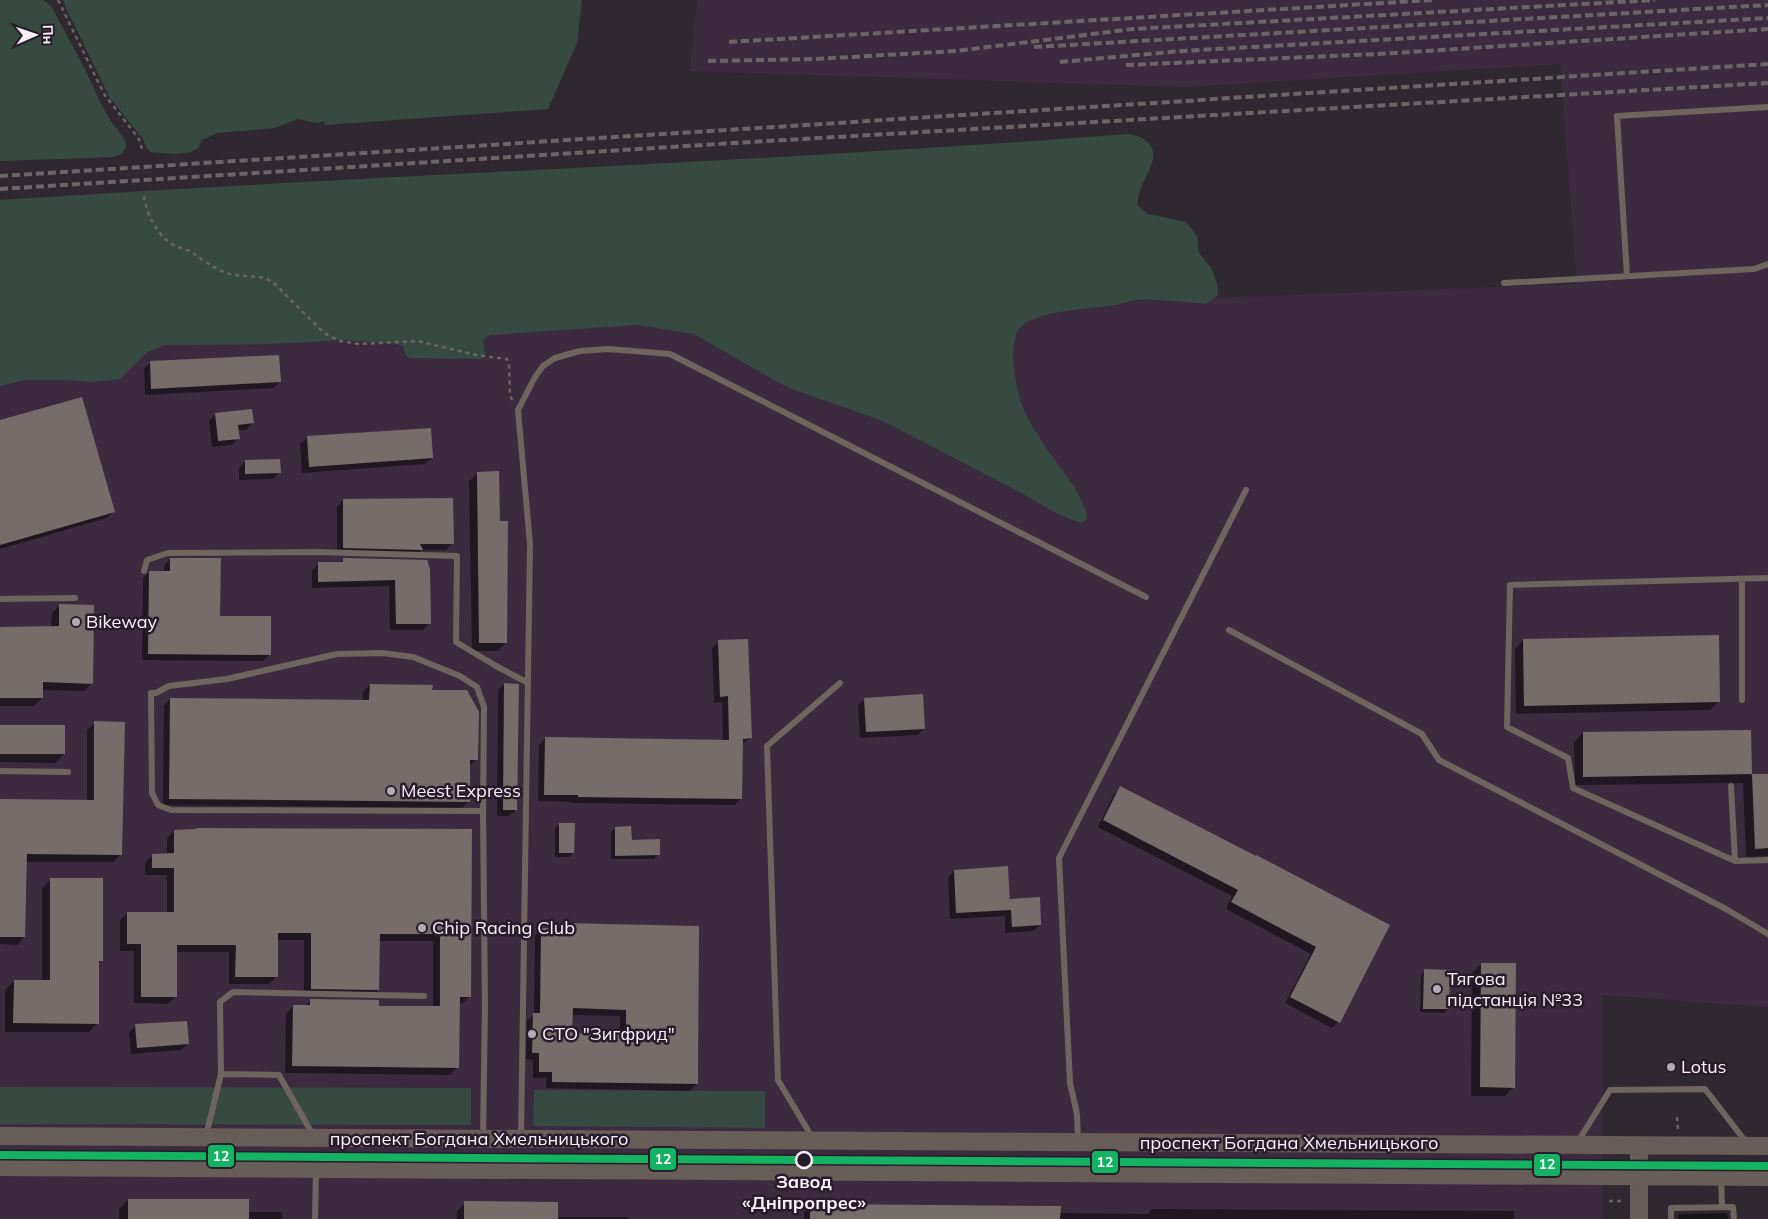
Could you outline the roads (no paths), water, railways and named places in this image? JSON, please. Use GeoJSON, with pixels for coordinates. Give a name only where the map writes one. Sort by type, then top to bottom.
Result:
{"type":"FeatureCollection","features":[{"type":"Feature","properties":{"kind":"main road","name":"проспект Богдана Хмельницького"},"geometry":{"type":"LineString","coordinates":[[0,1136],[1768,1146]]}},
{"type":"Feature","properties":{"kind":"main road"},"geometry":{"type":"LineString","coordinates":[[1639,1144],[1639,1219]]}},
{"type":"Feature","properties":{"kind":"main road","name":"проспект Богдана Хмельницького"},"geometry":{"type":"LineString","coordinates":[[0,1167],[1768,1177]]}},
{"type":"Feature","properties":{"kind":"lane"},"geometry":{"type":"LineString","coordinates":[[1627,276],[1617,116],[1768,107]]}},
{"type":"Feature","properties":{"kind":"lane"},"geometry":{"type":"LineString","coordinates":[[1504,283],[1754,269],[1768,264]]}},
{"type":"Feature","properties":{"kind":"lane"},"geometry":{"type":"LineString","coordinates":[[521,1138],[530,544],[518,410],[542,366],[554,358],[580,351],[608,349],[670,354],[1146,597]]}},
{"type":"Feature","properties":{"kind":"lane"},"geometry":{"type":"LineString","coordinates":[[1078,1142],[1077,1114],[1070,1083],[1060,858],[1246,490]]}},
{"type":"Feature","properties":{"kind":"lane"},"geometry":{"type":"LineString","coordinates":[[144,571],[147,560],[168,553],[316,552],[457,556],[456,642],[496,666],[528,682]]}},
{"type":"Feature","properties":{"kind":"lane"},"geometry":{"type":"LineString","coordinates":[[1768,578],[1510,585],[1507,727],[1568,758],[1573,788],[1709,851],[1735,861],[1768,860]]}},
{"type":"Feature","properties":{"kind":"lane"},"geometry":{"type":"LineString","coordinates":[[1742,579],[1742,700]]}},
{"type":"Feature","properties":{"kind":"lane"},"geometry":{"type":"LineString","coordinates":[[0,599],[75,598]]}},
{"type":"Feature","properties":{"kind":"lane"},"geometry":{"type":"LineString","coordinates":[[1229,630],[1422,734],[1439,760],[1726,909],[1768,934]]}},
{"type":"Feature","properties":{"kind":"lane"},"geometry":{"type":"LineString","coordinates":[[483,811],[170,810],[158,805],[152,793],[151,693],[156,693],[169,686],[227,679],[337,654],[382,653],[413,657],[460,676],[477,687],[484,707],[485,1006],[483,1139]]}},
{"type":"Feature","properties":{"kind":"lane"},"geometry":{"type":"LineString","coordinates":[[814,1141],[778,1080],[767,746],[840,683]]}},
{"type":"Feature","properties":{"kind":"lane"},"geometry":{"type":"LineString","coordinates":[[0,771],[68,772]]}},
{"type":"Feature","properties":{"kind":"lane"},"geometry":{"type":"LineString","coordinates":[[1731,786],[1735,861]]}},
{"type":"Feature","properties":{"kind":"lane"},"geometry":{"type":"LineString","coordinates":[[206,1137],[221,1074],[220,1002],[233,992],[424,996]]}},
{"type":"Feature","properties":{"kind":"lane"},"geometry":{"type":"LineString","coordinates":[[221,1074],[280,1075],[315,1138]]}},
{"type":"Feature","properties":{"kind":"lane"},"geometry":{"type":"LineString","coordinates":[[1576,1144],[1610,1090],[1704,1089],[1749,1145]]}},
{"type":"Feature","properties":{"kind":"lane"},"geometry":{"type":"LineString","coordinates":[[315,1219],[316,1169]]}},
{"type":"Feature","properties":{"kind":"lane"},"geometry":{"type":"LineString","coordinates":[[1721,1177],[1722,1207]]}},
{"type":"Feature","properties":{"kind":"lane"},"geometry":{"type":"LineString","coordinates":[[1671,1219],[1671,1208],[1722,1207],[1734,1207],[1734,1219]]}},
{"type":"Feature","properties":{"kind":"railway"},"geometry":{"type":"LineString","coordinates":[[729,42],[1433,0]]}},
{"type":"Feature","properties":{"kind":"railway"},"geometry":{"type":"LineString","coordinates":[[708,61],[815,59],[956,51],[1133,29],[1655,0]]}},
{"type":"Feature","properties":{"kind":"railway"},"geometry":{"type":"LineString","coordinates":[[1034,47],[1768,5]]}},
{"type":"Feature","properties":{"kind":"railway"},"geometry":{"type":"LineString","coordinates":[[1060,62],[1182,51],[1768,18]]}},
{"type":"Feature","properties":{"kind":"railway"},"geometry":{"type":"LineString","coordinates":[[1126,65],[1378,54],[1768,29]]}},
{"type":"Feature","properties":{"kind":"railway"},"geometry":{"type":"LineString","coordinates":[[0,176],[1768,64]]}},
{"type":"Feature","properties":{"kind":"railway"},"geometry":{"type":"LineString","coordinates":[[0,189],[733,143],[1768,83]]}},
{"type":"Feature","properties":{"kind":"place","name":"Bikeway"},"geometry":{"type":"Point","coordinates":[76,622]}},
{"type":"Feature","properties":{"kind":"place","name":"Meest Express"},"geometry":{"type":"Point","coordinates":[391,791]}},
{"type":"Feature","properties":{"kind":"place","name":"Chip Racing Club"},"geometry":{"type":"Point","coordinates":[422,928]}},
{"type":"Feature","properties":{"kind":"place","name":"Тягова пiдстанцiя №33"},"geometry":{"type":"Point","coordinates":[1437,989]}},
{"type":"Feature","properties":{"kind":"place","name":"СТО \"Зигфрид\""},"geometry":{"type":"Point","coordinates":[532,1034]}},
{"type":"Feature","properties":{"kind":"place","name":"Lotus"},"geometry":{"type":"Point","coordinates":[1671,1067]}},
{"type":"Feature","properties":{"kind":"place","name":"Завод «Дніпропрес»"},"geometry":{"type":"Point","coordinates":[804,1160]}}]}
